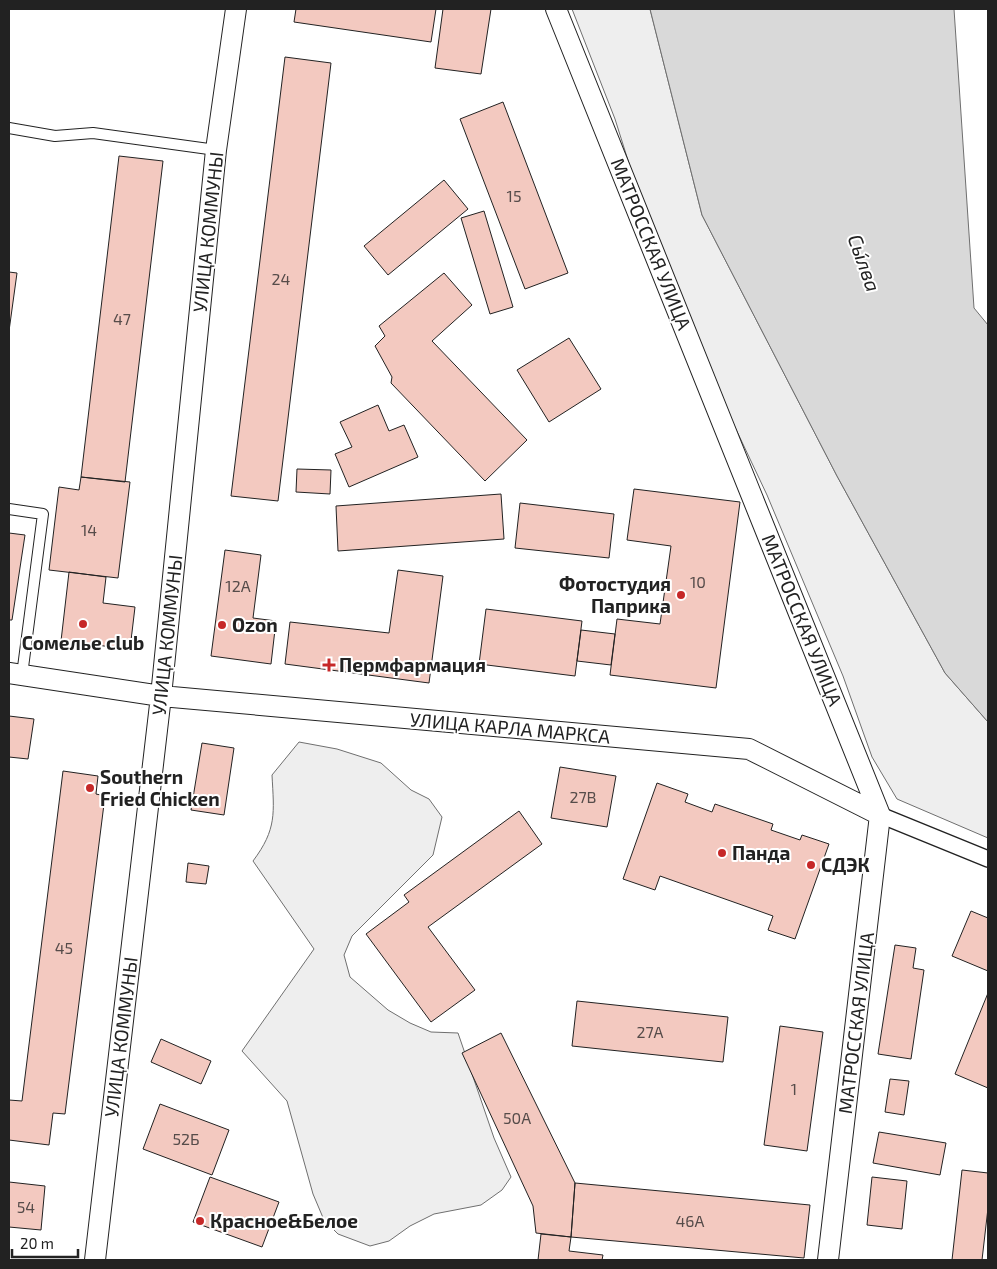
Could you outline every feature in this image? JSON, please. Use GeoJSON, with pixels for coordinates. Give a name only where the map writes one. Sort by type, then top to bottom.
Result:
{"type":"FeatureCollection","features":[{"type":"Feature","properties":{"kind":"street","name":"УЛИЦА КОММУНЫ"},"geometry":{"type":"LineString","coordinates":[[95,1260],[161,696],[216,150],[236,9]]}},
{"type":"Feature","properties":{"kind":"street","name":"МАТРОССКАЯ УЛИЦА"},"geometry":{"type":"LineString","coordinates":[[556,9],[880,815],[828,1260]]}},
{"type":"Feature","properties":{"kind":"street","name":"УЛИЦА КАРЛА МАРКСА"},"geometry":{"type":"LineString","coordinates":[[15,674],[161,696],[749,749],[880,815],[988,859]]}},
{"type":"Feature","properties":{"kind":"lane"},"geometry":{"type":"LineString","coordinates":[[9,128],[55,136],[93,133],[216,150]]}},
{"type":"Feature","properties":{"kind":"lane"},"geometry":{"type":"LineString","coordinates":[[9,510],[43,514],[15,674]]}},
{"type":"Feature","properties":{"kind":"shaded area"},"geometry":{"type":"Polygon","coordinates":[[[572,9],[650,9],[702,215],[837,476],[945,673],[988,722],[988,838],[897,799],[872,757],[843,676],[767,495],[666,281],[615,119],[572,9]]]}},
{"type":"Feature","properties":{"kind":"shaded area"},"geometry":{"type":"Polygon","coordinates":[[[299,742],[337,749],[381,763],[411,790],[429,799],[442,817],[433,855],[352,936],[344,955],[350,977],[388,1010],[410,1023],[431,1032],[458,1033],[494,1138],[511,1177],[502,1190],[481,1205],[434,1214],[410,1226],[389,1241],[370,1246],[338,1234],[324,1220],[313,1194],[287,1101],[242,1051],[314,949],[253,861],[261,850],[270,830],[273,810],[272,775],[299,742]]]}},
{"type":"Feature","properties":{"kind":"water","name":"Сы́лва"},"geometry":{"type":"Polygon","coordinates":[[[650,9],[954,9],[974,308],[988,325],[988,722],[945,673],[837,476],[702,215],[650,9]]]}},
{"type":"Feature","properties":{"kind":"building"},"geometry":{"type":"Polygon","coordinates":[[[296,9],[436,9],[431,42],[294,22],[296,9]]]}},
{"type":"Feature","properties":{"kind":"building"},"geometry":{"type":"Polygon","coordinates":[[[443,9],[491,9],[481,74],[435,68],[443,9]]]}},
{"type":"Feature","properties":{"kind":"building"},"geometry":{"type":"Polygon","coordinates":[[[285,57],[331,63],[278,501],[231,496],[285,57]]]}},
{"type":"Feature","properties":{"kind":"building"},"geometry":{"type":"Polygon","coordinates":[[[503,102],[568,273],[525,289],[460,119],[503,102]]]}},
{"type":"Feature","properties":{"kind":"building"},"geometry":{"type":"Polygon","coordinates":[[[119,156],[163,161],[125,482],[81,477],[119,156]]]}},
{"type":"Feature","properties":{"kind":"building"},"geometry":{"type":"Polygon","coordinates":[[[444,180],[468,209],[388,275],[364,246],[444,180]]]}},
{"type":"Feature","properties":{"kind":"building"},"geometry":{"type":"Polygon","coordinates":[[[484,211],[513,307],[490,314],[461,218],[484,211]]]}},
{"type":"Feature","properties":{"kind":"building"},"geometry":{"type":"Polygon","coordinates":[[[9,272],[17,273],[9,331],[9,272]]]}},
{"type":"Feature","properties":{"kind":"building"},"geometry":{"type":"Polygon","coordinates":[[[444,273],[472,305],[432,341],[527,440],[485,481],[391,383],[392,377],[375,346],[385,336],[379,326],[444,273]]]}},
{"type":"Feature","properties":{"kind":"building"},"geometry":{"type":"Polygon","coordinates":[[[569,338],[601,389],[549,422],[517,370],[569,338]]]}},
{"type":"Feature","properties":{"kind":"building"},"geometry":{"type":"Polygon","coordinates":[[[378,405],[389,431],[404,425],[418,457],[349,487],[335,454],[352,447],[340,422],[378,405]]]}},
{"type":"Feature","properties":{"kind":"building"},"geometry":{"type":"Polygon","coordinates":[[[297,469],[331,470],[330,494],[296,492],[297,469]]]}},
{"type":"Feature","properties":{"kind":"building"},"geometry":{"type":"Polygon","coordinates":[[[81,477],[130,482],[118,578],[49,570],[59,487],[79,490],[81,477]]]}},
{"type":"Feature","properties":{"kind":"building"},"geometry":{"type":"Polygon","coordinates":[[[634,489],[740,502],[716,688],[610,675],[617,619],[660,624],[671,546],[627,540],[634,489]]]}},
{"type":"Feature","properties":{"kind":"building"},"geometry":{"type":"Polygon","coordinates":[[[501,494],[504,539],[338,551],[336,506],[501,494]]]}},
{"type":"Feature","properties":{"kind":"building"},"geometry":{"type":"Polygon","coordinates":[[[520,503],[614,514],[609,558],[515,548],[520,503]]]}},
{"type":"Feature","properties":{"kind":"building"},"geometry":{"type":"Polygon","coordinates":[[[9,533],[25,535],[12,620],[9,620],[9,533]]]}},
{"type":"Feature","properties":{"kind":"building"},"geometry":{"type":"Polygon","coordinates":[[[225,550],[261,555],[253,618],[276,621],[271,664],[211,656],[225,550]]]}},
{"type":"Feature","properties":{"kind":"building"},"geometry":{"type":"Polygon","coordinates":[[[398,570],[443,576],[429,683],[285,664],[290,622],[389,633],[398,570]]]}},
{"type":"Feature","properties":{"kind":"building"},"geometry":{"type":"Polygon","coordinates":[[[69,572],[106,577],[103,603],[135,607],[130,649],[61,641],[69,572]]]}},
{"type":"Feature","properties":{"kind":"building"},"geometry":{"type":"Polygon","coordinates":[[[486,609],[582,621],[575,676],[479,664],[486,609]]]}},
{"type":"Feature","properties":{"kind":"building"},"geometry":{"type":"Polygon","coordinates":[[[581,630],[615,634],[611,665],[577,661],[581,630]]]}},
{"type":"Feature","properties":{"kind":"building"},"geometry":{"type":"Polygon","coordinates":[[[9,716],[34,719],[28,759],[9,757],[9,716]]]}},
{"type":"Feature","properties":{"kind":"building"},"geometry":{"type":"Polygon","coordinates":[[[202,743],[234,748],[224,815],[191,810],[202,743]]]}},
{"type":"Feature","properties":{"kind":"building"},"geometry":{"type":"Polygon","coordinates":[[[560,767],[616,776],[607,827],[551,818],[560,767]]]}},
{"type":"Feature","properties":{"kind":"building"},"geometry":{"type":"Polygon","coordinates":[[[63,771],[98,776],[96,794],[105,796],[65,1114],[53,1113],[49,1145],[9,1140],[9,1100],[22,1101],[63,771]]]}},
{"type":"Feature","properties":{"kind":"building"},"geometry":{"type":"Polygon","coordinates":[[[657,783],[688,794],[685,802],[712,812],[715,804],[773,824],[771,830],[800,840],[802,835],[829,844],[795,939],[768,930],[773,916],[660,876],[655,890],[623,879],[657,783]]]}},
{"type":"Feature","properties":{"kind":"building"},"geometry":{"type":"Polygon","coordinates":[[[519,811],[542,844],[428,927],[475,990],[431,1022],[366,934],[409,902],[404,895],[519,811]]]}},
{"type":"Feature","properties":{"kind":"building"},"geometry":{"type":"Polygon","coordinates":[[[188,863],[209,866],[206,884],[186,882],[188,863]]]}},
{"type":"Feature","properties":{"kind":"building"},"geometry":{"type":"Polygon","coordinates":[[[971,911],[988,918],[988,971],[952,956],[971,911]]]}},
{"type":"Feature","properties":{"kind":"building"},"geometry":{"type":"Polygon","coordinates":[[[895,945],[916,948],[913,968],[924,970],[911,1059],[878,1054],[895,945]]]}},
{"type":"Feature","properties":{"kind":"building"},"geometry":{"type":"Polygon","coordinates":[[[988,993],[988,1088],[955,1074],[988,993]]]}},
{"type":"Feature","properties":{"kind":"building"},"geometry":{"type":"Polygon","coordinates":[[[577,1001],[728,1017],[723,1062],[572,1046],[577,1001]]]}},
{"type":"Feature","properties":{"kind":"building"},"geometry":{"type":"Polygon","coordinates":[[[780,1026],[823,1032],[807,1151],[764,1145],[780,1026]]]}},
{"type":"Feature","properties":{"kind":"building"},"geometry":{"type":"Polygon","coordinates":[[[501,1033],[575,1183],[571,1237],[536,1233],[533,1206],[462,1053],[501,1033]]]}},
{"type":"Feature","properties":{"kind":"building"},"geometry":{"type":"Polygon","coordinates":[[[161,1039],[211,1061],[201,1084],[151,1062],[161,1039]]]}},
{"type":"Feature","properties":{"kind":"building"},"geometry":{"type":"Polygon","coordinates":[[[890,1079],[909,1081],[904,1115],[885,1112],[890,1079]]]}},
{"type":"Feature","properties":{"kind":"building"},"geometry":{"type":"Polygon","coordinates":[[[160,1104],[229,1130],[212,1175],[143,1149],[160,1104]]]}},
{"type":"Feature","properties":{"kind":"building"},"geometry":{"type":"Polygon","coordinates":[[[879,1132],[946,1143],[940,1175],[873,1163],[879,1132]]]}},
{"type":"Feature","properties":{"kind":"building"},"geometry":{"type":"Polygon","coordinates":[[[962,1170],[988,1173],[988,1208],[982,1260],[952,1260],[962,1170]]]}},
{"type":"Feature","properties":{"kind":"building"},"geometry":{"type":"Polygon","coordinates":[[[210,1177],[279,1202],[262,1247],[193,1222],[210,1177]]]}},
{"type":"Feature","properties":{"kind":"building"},"geometry":{"type":"Polygon","coordinates":[[[872,1177],[907,1181],[902,1229],[867,1225],[872,1177]]]}},
{"type":"Feature","properties":{"kind":"building"},"geometry":{"type":"Polygon","coordinates":[[[9,1182],[45,1186],[41,1230],[9,1227],[9,1182]]]}},
{"type":"Feature","properties":{"kind":"building"},"geometry":{"type":"Polygon","coordinates":[[[575,1183],[810,1205],[804,1258],[571,1237],[575,1183]]]}},
{"type":"Feature","properties":{"kind":"building"},"geometry":{"type":"Polygon","coordinates":[[[541,1234],[571,1237],[569,1251],[603,1255],[602,1260],[538,1260],[541,1234]]]}},
{"type":"Feature","properties":{"kind":"place","name":"Фотостудия Паприка"},"geometry":{"type":"Point","coordinates":[681,595]}},
{"type":"Feature","properties":{"kind":"place","name":"Сомелье club"},"geometry":{"type":"Point","coordinates":[83,624]}},
{"type":"Feature","properties":{"kind":"place","name":"Ozon"},"geometry":{"type":"Point","coordinates":[222,625]}},
{"type":"Feature","properties":{"kind":"place","name":"Пермфармация"},"geometry":{"type":"Point","coordinates":[329,665]}},
{"type":"Feature","properties":{"kind":"place","name":"Southern Fried Chicken"},"geometry":{"type":"Point","coordinates":[90,788]}},
{"type":"Feature","properties":{"kind":"place","name":"Панда"},"geometry":{"type":"Point","coordinates":[722,853]}},
{"type":"Feature","properties":{"kind":"place","name":"СДЭК"},"geometry":{"type":"Point","coordinates":[811,865]}},
{"type":"Feature","properties":{"kind":"place","name":"Красное&Белое"},"geometry":{"type":"Point","coordinates":[200,1221]}}]}
